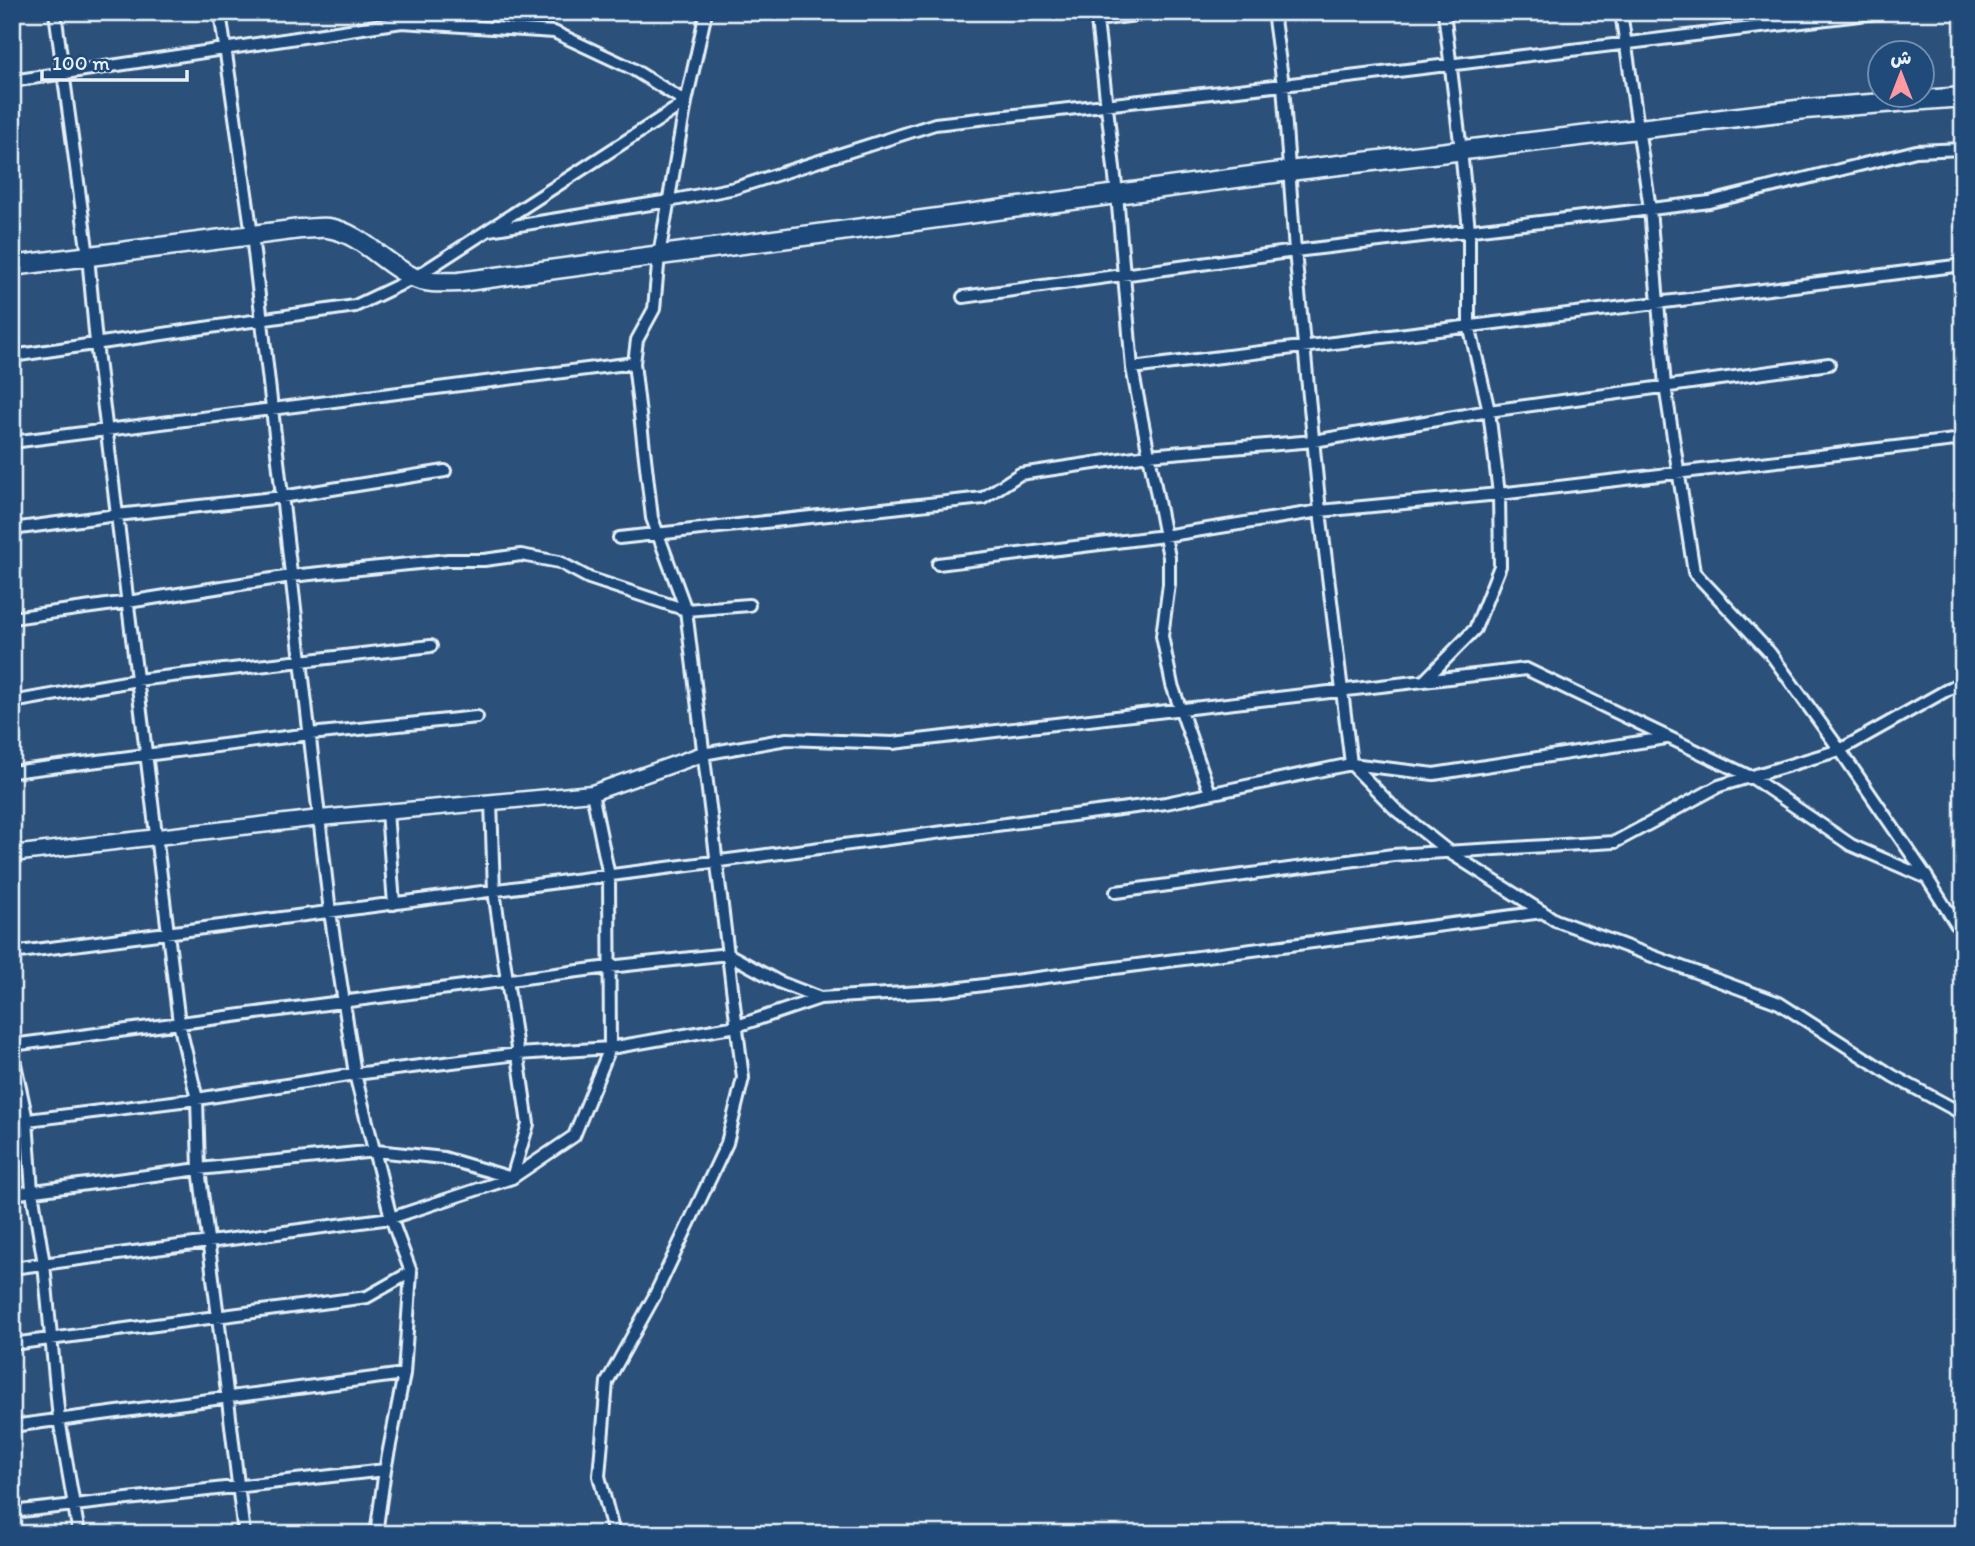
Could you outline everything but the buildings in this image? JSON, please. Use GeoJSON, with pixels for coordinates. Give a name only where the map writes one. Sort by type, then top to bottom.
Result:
{"type":"FeatureCollection","features":[{"type":"Feature","properties":{"kind":"main road"},"geometry":{"type":"LineString","coordinates":[[12,266],[326,228],[358,240],[394,267],[414,278],[430,282],[459,282],[1289,171],[1805,108],[1963,97]]}},
{"type":"Feature","properties":{"kind":"street"},"geometry":{"type":"LineString","coordinates":[[55,12],[88,256],[106,429],[179,1023],[197,1099],[199,1169],[244,1534]]}},
{"type":"Feature","properties":{"kind":"street"},"geometry":{"type":"LineString","coordinates":[[220,12],[252,235],[330,912],[355,1074],[391,1218],[411,1272],[404,1374],[385,1470],[376,1534]]}},
{"type":"Feature","properties":{"kind":"street"},"geometry":{"type":"LineString","coordinates":[[614,1534],[598,1476],[607,1382],[654,1297],[727,1143],[743,1078],[686,610],[652,517],[634,363],[637,340],[654,309],[659,256],[686,102],[706,12]]}},
{"type":"Feature","properties":{"kind":"street"},"geometry":{"type":"LineString","coordinates":[[1160,12],[1097,16],[1125,275],[1132,368],[1169,556],[1169,584],[1162,636],[1172,685],[1210,793]]}},
{"type":"Feature","properties":{"kind":"street"},"geometry":{"type":"LineString","coordinates":[[1273,12],[1283,85],[1295,251],[1320,511],[1351,764],[1396,810],[1449,852],[1555,920],[1779,1003],[1893,1076],[1963,1114]]}},
{"type":"Feature","properties":{"kind":"street"},"geometry":{"type":"LineString","coordinates":[[1425,680],[1475,629],[1500,566],[1499,494],[1489,411],[1469,325],[1469,230],[1444,12]]}},
{"type":"Feature","properties":{"kind":"street"},"geometry":{"type":"LineString","coordinates":[[1621,12],[1650,209],[1665,386],[1694,572],[1770,653],[1840,750],[1963,935]]}},
{"type":"Feature","properties":{"kind":"street"},"geometry":{"type":"LineString","coordinates":[[489,230],[735,188],[935,124],[1884,12]]}},
{"type":"Feature","properties":{"kind":"street"},"geometry":{"type":"LineString","coordinates":[[12,81],[402,22],[554,32],[631,68],[686,102]]}},
{"type":"Feature","properties":{"kind":"street"},"geometry":{"type":"LineString","coordinates":[[12,356],[355,306],[414,278],[686,102]]}},
{"type":"Feature","properties":{"kind":"street"},"geometry":{"type":"LineString","coordinates":[[963,298],[1295,251],[1710,202],[1916,151],[1963,149]]}},
{"type":"Feature","properties":{"kind":"street"},"geometry":{"type":"LineString","coordinates":[[1132,368],[1963,265]]}},
{"type":"Feature","properties":{"kind":"street"},"geometry":{"type":"LineString","coordinates":[[12,442],[634,363]]}},
{"type":"Feature","properties":{"kind":"street"},"geometry":{"type":"LineString","coordinates":[[619,538],[983,498],[1020,474],[1148,455],[1314,441],[1489,411],[1829,364]]}},
{"type":"Feature","properties":{"kind":"street"},"geometry":{"type":"LineString","coordinates":[[938,564],[1164,536],[1320,511],[1499,494],[1963,439]]}},
{"type":"Feature","properties":{"kind":"street"},"geometry":{"type":"LineString","coordinates":[[12,529],[282,497],[445,471]]}},
{"type":"Feature","properties":{"kind":"street"},"geometry":{"type":"LineString","coordinates":[[12,618],[291,576],[521,555],[559,562],[589,578],[686,610],[749,605]]}},
{"type":"Feature","properties":{"kind":"street"},"geometry":{"type":"LineString","coordinates":[[12,702],[137,680],[431,646]]}},
{"type":"Feature","properties":{"kind":"street"},"geometry":{"type":"LineString","coordinates":[[12,854],[320,818],[592,793],[704,754],[787,739],[893,743],[1526,669],[1751,777],[1852,845],[1927,878]]}},
{"type":"Feature","properties":{"kind":"street"},"geometry":{"type":"LineString","coordinates":[[1116,892],[1393,855],[1615,842],[1720,786],[1840,750],[1963,681]]}},
{"type":"Feature","properties":{"kind":"street"},"geometry":{"type":"LineString","coordinates":[[12,772],[310,734],[477,717]]}},
{"type":"Feature","properties":{"kind":"street"},"geometry":{"type":"LineString","coordinates":[[12,953],[1166,803],[1351,764],[1434,774],[1666,738]]}},
{"type":"Feature","properties":{"kind":"street"},"geometry":{"type":"LineString","coordinates":[[12,1268],[391,1218],[512,1178],[574,1136],[610,1048],[609,876],[592,793]]}},
{"type":"Feature","properties":{"kind":"street"},"geometry":{"type":"LineString","coordinates":[[492,802],[494,891],[528,1124],[512,1178]]}},
{"type":"Feature","properties":{"kind":"street"},"geometry":{"type":"LineString","coordinates":[[387,812],[394,904]]}},
{"type":"Feature","properties":{"kind":"street"},"geometry":{"type":"LineString","coordinates":[[12,1122],[197,1099],[355,1074],[519,1054],[610,1048],[737,1026],[821,998],[938,991],[1543,912]]}},
{"type":"Feature","properties":{"kind":"street"},"geometry":{"type":"LineString","coordinates":[[79,1534],[59,1419],[44,1264],[32,1191],[27,1120],[12,1047],[508,980],[728,954],[779,982],[821,998]]}},
{"type":"Feature","properties":{"kind":"street"},"geometry":{"type":"LineString","coordinates":[[12,1194],[199,1169],[376,1152],[444,1158],[512,1178]]}},
{"type":"Feature","properties":{"kind":"street"},"geometry":{"type":"LineString","coordinates":[[12,1344],[367,1297],[411,1272]]}},
{"type":"Feature","properties":{"kind":"street"},"geometry":{"type":"LineString","coordinates":[[12,1426],[404,1374]]}},
{"type":"Feature","properties":{"kind":"street"},"geometry":{"type":"LineString","coordinates":[[12,1512],[385,1470]]}}]}
